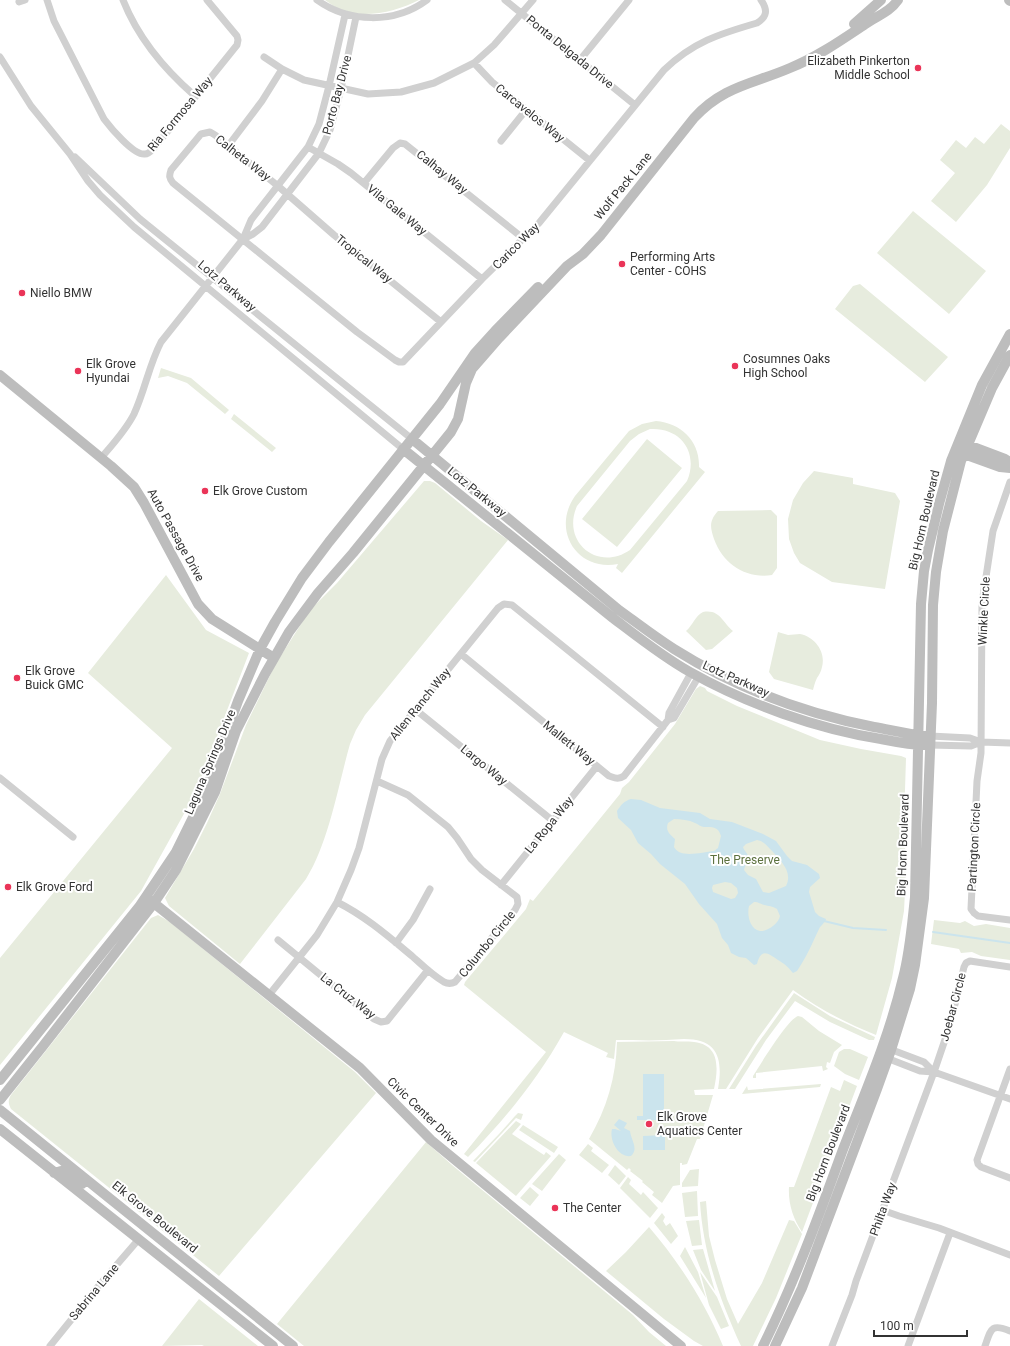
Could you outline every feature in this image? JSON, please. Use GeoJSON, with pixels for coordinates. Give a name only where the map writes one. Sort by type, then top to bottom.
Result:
{"type":"FeatureCollection","features":[{"type":"Feature","properties":{"kind":"street","name":"Ria Formosa Way"},"geometry":{"type":"LineString","coordinates":[[47,0],[57,27],[104,119],[113,131],[141,154],[150,152],[236,48],[238,40],[237,36],[207,0]]}},
{"type":"Feature","properties":{"kind":"street"},"geometry":{"type":"LineString","coordinates":[[123,0],[136,26],[156,56],[171,74],[195,96]]}},
{"type":"Feature","properties":{"kind":"street"},"geometry":{"type":"LineString","coordinates":[[317,0],[345,15],[371,18],[396,15],[420,6],[427,0]]}},
{"type":"Feature","properties":{"kind":"street","name":"Ponta Delgada Drive"},"geometry":{"type":"LineString","coordinates":[[505,0],[635,104]]}},
{"type":"Feature","properties":{"kind":"street"},"geometry":{"type":"LineString","coordinates":[[264,57],[304,80],[368,94],[401,92],[434,83],[474,63],[494,45],[533,0]]}},
{"type":"Feature","properties":{"kind":"street"},"geometry":{"type":"LineString","coordinates":[[580,60],[629,0]]}},
{"type":"Feature","properties":{"kind":"street","name":"Carico Way"},"geometry":{"type":"LineString","coordinates":[[242,239],[357,332],[399,362],[404,362],[482,279],[539,223],[664,70],[693,47],[711,38],[762,20],[765,16],[766,10],[761,0]]}},
{"type":"Feature","properties":{"kind":"street","name":"Wolf Pack Lane"},"geometry":{"type":"LineString","coordinates":[[412,439],[440,404],[462,371],[483,344],[561,263],[592,235],[685,119],[701,102],[728,84],[779,66],[824,44],[861,18],[881,0]]}},
{"type":"Feature","properties":{"kind":"street","name":"Wolf Pack Lane"},"geometry":{"type":"LineString","coordinates":[[431,456],[456,424],[466,383],[472,369],[489,348],[567,266],[598,238],[699,113],[716,98],[731,90],[790,68],[817,55],[887,11],[898,0]]}},
{"type":"Feature","properties":{"kind":"street","name":"Porto Bay Drive"},"geometry":{"type":"LineString","coordinates":[[101,458],[129,424],[139,403],[154,355],[161,342],[242,239],[251,220],[308,147],[319,124],[345,15]]}},
{"type":"Feature","properties":{"kind":"street","name":"Porto Bay Drive"},"geometry":{"type":"LineString","coordinates":[[242,239],[253,234],[262,226],[319,153],[330,130],[341,89],[356,17]]}},
{"type":"Feature","properties":{"kind":"street","name":"Lotz Parkway"},"geometry":{"type":"LineString","coordinates":[[0,57],[31,106],[70,154],[88,181],[100,195],[134,227],[403,449],[645,643],[695,674],[741,697],[786,714],[852,735],[930,741]]}},
{"type":"Feature","properties":{"kind":"street","name":"Carcavelos Way"},"geometry":{"type":"LineString","coordinates":[[474,63],[485,76],[589,160]]}},
{"type":"Feature","properties":{"kind":"street"},"geometry":{"type":"LineString","coordinates":[[228,146],[262,101],[282,68]]}},
{"type":"Feature","properties":{"kind":"street"},"geometry":{"type":"LineString","coordinates":[[501,141],[526,110]]}},
{"type":"Feature","properties":{"kind":"street","name":"Calheta Way"},"geometry":{"type":"LineString","coordinates":[[242,239],[170,179],[170,170],[201,134],[210,132],[288,194]]}},
{"type":"Feature","properties":{"kind":"street","name":"Calhay Way"},"geometry":{"type":"LineString","coordinates":[[364,183],[393,148],[400,143],[405,144],[524,239]]}},
{"type":"Feature","properties":{"kind":"street","name":"Vila Gale Way"},"geometry":{"type":"LineString","coordinates":[[308,147],[338,164],[364,183],[482,279]]}},
{"type":"Feature","properties":{"kind":"street","name":"Lotz Parkway"},"geometry":{"type":"LineString","coordinates":[[70,154],[77,158],[140,219],[412,439],[619,610],[657,638],[702,666],[745,687],[788,705],[919,740]]}},
{"type":"Feature","properties":{"kind":"street","name":"Tropical Way"},"geometry":{"type":"LineString","coordinates":[[288,194],[334,235],[441,322]]}},
{"type":"Feature","properties":{"kind":"street","name":"Big Horn Boulevard"},"geometry":{"type":"LineString","coordinates":[[774,1346],[802,1288],[885,1053],[904,977],[912,924],[916,873],[921,604],[924,571],[951,460],[982,385],[1010,334]]}},
{"type":"Feature","properties":{"kind":"street","name":"Big Horn Boulevard"},"geometry":{"type":"LineString","coordinates":[[763,1346],[781,1310],[797,1272],[910,988],[922,925],[925,886],[932,703],[933,605],[936,572],[943,531],[957,476],[966,450],[992,388],[1010,355]]}},
{"type":"Feature","properties":{"kind":"street","name":"Auto Passage Drive"},"geometry":{"type":"LineString","coordinates":[[0,375],[134,487],[198,604],[212,619],[274,658]]}},
{"type":"Feature","properties":{"kind":"street","name":"Laguna Springs Drive"},"geometry":{"type":"LineString","coordinates":[[0,1100],[43,1046],[150,900],[204,795],[238,701],[260,649],[286,604],[314,561],[412,439]]}},
{"type":"Feature","properties":{"kind":"street"},"geometry":{"type":"LineString","coordinates":[[966,450],[1005,458],[1010,462]]}},
{"type":"Feature","properties":{"kind":"street"},"geometry":{"type":"LineString","coordinates":[[966,450],[1000,467],[1010,468]]}},
{"type":"Feature","properties":{"kind":"street","name":"Laguna Springs Drive"},"geometry":{"type":"LineString","coordinates":[[0,1080],[113,940],[176,870],[215,792],[236,731],[289,632],[318,593],[431,456]]}},
{"type":"Feature","properties":{"kind":"street","name":"Winkle Circle"},"geometry":{"type":"LineString","coordinates":[[982,742],[982,603],[993,531],[1010,482]]}},
{"type":"Feature","properties":{"kind":"street","name":"Allen Ranch Way"},"geometry":{"type":"LineString","coordinates":[[269,995],[317,936],[337,902],[359,848],[382,760],[390,741],[498,608],[504,604],[512,605],[663,727]]}},
{"type":"Feature","properties":{"kind":"street","name":"Mallett Way"},"geometry":{"type":"LineString","coordinates":[[461,654],[609,776],[620,779],[629,770],[668,720],[668,713],[695,674]]}},
{"type":"Feature","properties":{"kind":"street","name":"Largo Way"},"geometry":{"type":"LineString","coordinates":[[416,710],[553,821]]}},
{"type":"Feature","properties":{"kind":"street"},"geometry":{"type":"LineString","coordinates":[[930,741],[971,746],[982,742],[1010,743]]}},
{"type":"Feature","properties":{"kind":"street","name":"Partington Circle"},"geometry":{"type":"LineString","coordinates":[[982,742],[977,781],[971,909],[978,916],[1010,920]]}},
{"type":"Feature","properties":{"kind":"street","name":"La Ropa Way"},"geometry":{"type":"LineString","coordinates":[[501,885],[597,766]]}},
{"type":"Feature","properties":{"kind":"street"},"geometry":{"type":"LineString","coordinates":[[0,778],[73,837]]}},
{"type":"Feature","properties":{"kind":"street","name":"Columbo Circle"},"geometry":{"type":"LineString","coordinates":[[337,902],[354,910],[369,920],[428,970],[444,982],[450,984],[455,982],[515,910],[518,904],[517,897],[482,870],[471,859],[448,827],[408,795],[377,781]]}},
{"type":"Feature","properties":{"kind":"street"},"geometry":{"type":"LineString","coordinates":[[396,942],[414,920],[430,889]]}},
{"type":"Feature","properties":{"kind":"street","name":"Civic Center Drive"},"geometry":{"type":"LineString","coordinates":[[150,900],[360,1068],[420,1130],[681,1346]]}},
{"type":"Feature","properties":{"kind":"street","name":"La Cruz Way"},"geometry":{"type":"LineString","coordinates":[[278,940],[374,1019],[381,1022],[387,1021],[428,970]]}},
{"type":"Feature","properties":{"kind":"street","name":"Joebar Circle"},"geometry":{"type":"LineString","coordinates":[[934,1072],[950,1025],[966,963],[970,961],[1010,967]]}},
{"type":"Feature","properties":{"kind":"street"},"geometry":{"type":"LineString","coordinates":[[885,1053],[924,1062],[934,1072],[1010,1099]]}},
{"type":"Feature","properties":{"kind":"street"},"geometry":{"type":"LineString","coordinates":[[1010,1069],[977,1160],[981,1167],[1010,1178]]}},
{"type":"Feature","properties":{"kind":"street","name":"Philta Way"},"geometry":{"type":"LineString","coordinates":[[832,1346],[934,1072]]}},
{"type":"Feature","properties":{"kind":"street","name":"Elk Grove Boulevard"},"geometry":{"type":"LineString","coordinates":[[0,1110],[293,1346]]}},
{"type":"Feature","properties":{"kind":"street"},"geometry":{"type":"LineString","coordinates":[[0,1130],[273,1346]]}},
{"type":"Feature","properties":{"kind":"street"},"geometry":{"type":"LineString","coordinates":[[54,1173],[61,1171],[74,1177],[119,1213],[130,1215]]}},
{"type":"Feature","properties":{"kind":"street"},"geometry":{"type":"LineString","coordinates":[[882,1210],[1010,1255]]}},
{"type":"Feature","properties":{"kind":"street"},"geometry":{"type":"LineString","coordinates":[[908,1346],[950,1233]]}},
{"type":"Feature","properties":{"kind":"street","name":"Sabrina Lane"},"geometry":{"type":"LineString","coordinates":[[50,1346],[139,1239]]}},
{"type":"Feature","properties":{"kind":"street"},"geometry":{"type":"LineString","coordinates":[[985,1346],[990,1332],[994,1328],[999,1326],[1010,1330]]}},
{"type":"Feature","properties":{"kind":"green space"},"geometry":{"type":"Polygon","coordinates":[[[325,0],[419,0],[389,11],[355,14],[335,7],[325,0]]]}},
{"type":"Feature","properties":{"kind":"green space"},"geometry":{"type":"Polygon","coordinates":[[[1001,124],[1010,131],[1010,148],[987,185],[956,222],[931,201],[955,173],[940,160],[956,140],[966,148],[975,137],[984,144],[1001,124]]]}},
{"type":"Feature","properties":{"kind":"green space"},"geometry":{"type":"Polygon","coordinates":[[[913,211],[986,271],[949,314],[877,253],[913,211]]]}},
{"type":"Feature","properties":{"kind":"green space"},"geometry":{"type":"Polygon","coordinates":[[[860,284],[948,357],[925,382],[835,309],[853,286],[860,284]]]}},
{"type":"Feature","properties":{"kind":"green space"},"geometry":{"type":"Polygon","coordinates":[[[161,368],[191,378],[229,410],[225,414],[187,383],[168,376],[158,378],[161,368]]]}},
{"type":"Feature","properties":{"kind":"green space"},"geometry":{"type":"Polygon","coordinates":[[[234,414],[276,448],[272,452],[231,419],[234,414]]]}},
{"type":"Feature","properties":{"kind":"green space"},"geometry":{"type":"Polygon","coordinates":[[[656,421],[665,422],[681,430],[687,435],[696,449],[699,467],[705,472],[622,573],[616,568],[618,564],[603,565],[591,562],[580,555],[572,546],[567,535],[566,522],[568,509],[575,496],[629,431],[642,424],[656,421]],[[650,429],[639,434],[630,441],[577,506],[573,519],[574,531],[578,542],[586,550],[595,555],[606,557],[618,556],[630,550],[687,481],[691,461],[685,444],[671,432],[650,429]]]}},
{"type":"Feature","properties":{"kind":"green space"},"geometry":{"type":"Polygon","coordinates":[[[647,439],[682,468],[617,547],[582,519],[647,439]]]}},
{"type":"Feature","properties":{"kind":"green space"},"geometry":{"type":"Polygon","coordinates":[[[814,471],[853,478],[853,484],[895,493],[900,501],[885,589],[832,582],[800,563],[794,553],[789,539],[788,519],[793,500],[803,483],[814,471]]]}},
{"type":"Feature","properties":{"kind":"green space"},"geometry":{"type":"Polygon","coordinates":[[[424,481],[435,483],[481,521],[508,540],[365,715],[350,744],[327,831],[314,864],[306,879],[240,964],[169,906],[165,898],[194,849],[207,823],[220,794],[246,725],[276,663],[310,610],[337,583],[424,481]]]}},
{"type":"Feature","properties":{"kind":"green space"},"geometry":{"type":"Polygon","coordinates":[[[771,510],[777,516],[777,568],[772,575],[753,575],[737,568],[723,556],[714,539],[711,524],[718,511],[771,510]]]}},
{"type":"Feature","properties":{"kind":"green space"},"geometry":{"type":"Polygon","coordinates":[[[166,575],[206,630],[249,653],[195,794],[141,891],[0,1065],[0,958],[172,748],[88,673],[166,575]]]}},
{"type":"Feature","properties":{"kind":"green space"},"geometry":{"type":"Polygon","coordinates":[[[703,612],[713,612],[717,614],[733,631],[712,649],[706,650],[686,631],[703,612]]]}},
{"type":"Feature","properties":{"kind":"green space"},"geometry":{"type":"Polygon","coordinates":[[[778,632],[788,635],[800,634],[810,638],[818,646],[821,651],[823,661],[813,690],[774,679],[769,672],[778,632]]]}},
{"type":"Feature","properties":{"kind":"green space","name":"The Preserve"},"geometry":{"type":"Polygon","coordinates":[[[700,686],[737,706],[820,740],[906,758],[904,822],[906,871],[904,911],[892,978],[876,1035],[833,1015],[793,990],[758,1038],[726,1089],[718,1089],[720,1069],[719,1060],[716,1053],[705,1043],[696,1040],[684,1039],[616,1040],[614,1059],[606,1057],[608,1053],[564,1032],[543,1066],[520,1098],[468,1157],[464,1154],[546,1052],[464,985],[465,982],[526,909],[530,899],[533,901],[620,794],[622,788],[629,782],[675,724],[696,689],[700,686]]]}},
{"type":"Feature","properties":{"kind":"green space"},"geometry":{"type":"Polygon","coordinates":[[[158,915],[170,922],[355,1072],[376,1093],[219,1276],[11,1109],[9,1103],[11,1095],[151,918],[158,915]]]}},
{"type":"Feature","properties":{"kind":"green space"},"geometry":{"type":"Polygon","coordinates":[[[934,920],[960,923],[965,921],[974,926],[986,924],[1010,928],[1010,960],[981,956],[972,952],[961,953],[959,949],[931,944],[934,920]]]}},
{"type":"Feature","properties":{"kind":"green space"},"geometry":{"type":"Polygon","coordinates":[[[794,993],[830,1016],[875,1037],[874,1040],[869,1040],[830,1022],[795,1001],[766,1040],[735,1089],[729,1089],[756,1046],[794,993]]]}},
{"type":"Feature","properties":{"kind":"green space"},"geometry":{"type":"Polygon","coordinates":[[[798,1016],[802,1017],[819,1031],[842,1045],[834,1052],[830,1063],[827,1062],[826,1067],[828,1069],[823,1071],[822,1066],[756,1073],[756,1078],[753,1078],[753,1076],[781,1033],[793,1019],[798,1016]]]}},
{"type":"Feature","properties":{"kind":"green space","name":"Elk Grove Aquatics Center"},"geometry":{"type":"Polygon","coordinates":[[[674,1041],[703,1044],[713,1053],[717,1067],[714,1089],[694,1090],[695,1095],[713,1095],[700,1139],[697,1139],[687,1164],[682,1165],[682,1163],[680,1163],[680,1185],[673,1186],[662,1203],[652,1195],[654,1192],[630,1171],[631,1170],[629,1168],[627,1170],[589,1139],[606,1104],[615,1068],[617,1042],[674,1041]]]}},
{"type":"Feature","properties":{"kind":"green space"},"geometry":{"type":"Polygon","coordinates":[[[844,1049],[850,1049],[868,1057],[859,1080],[845,1074],[834,1066],[839,1052],[844,1049]]]}},
{"type":"Feature","properties":{"kind":"green space"},"geometry":{"type":"Polygon","coordinates":[[[844,1080],[857,1086],[802,1232],[792,1211],[789,1199],[789,1187],[794,1187],[831,1087],[840,1091],[844,1080]]]}},
{"type":"Feature","properties":{"kind":"green space"},"geometry":{"type":"Polygon","coordinates":[[[821,1084],[820,1087],[742,1094],[747,1086],[748,1090],[821,1084]]]}},
{"type":"Feature","properties":{"kind":"green space"},"geometry":{"type":"Polygon","coordinates":[[[518,1113],[523,1114],[521,1120],[516,1118],[475,1162],[473,1161],[499,1134],[518,1113]]]}},
{"type":"Feature","properties":{"kind":"green space"},"geometry":{"type":"Polygon","coordinates":[[[516,1121],[521,1124],[512,1134],[544,1155],[546,1152],[551,1156],[516,1196],[476,1163],[516,1121]]]}},
{"type":"Feature","properties":{"kind":"green space"},"geometry":{"type":"Polygon","coordinates":[[[523,1125],[558,1147],[554,1153],[519,1130],[523,1125]]]}},
{"type":"Feature","properties":{"kind":"green space"},"geometry":{"type":"Polygon","coordinates":[[[426,1142],[633,1315],[649,1332],[666,1346],[304,1346],[277,1324],[426,1142]]]}},
{"type":"Feature","properties":{"kind":"green space"},"geometry":{"type":"Polygon","coordinates":[[[588,1144],[593,1148],[591,1151],[609,1165],[602,1173],[579,1155],[588,1144]]]}},
{"type":"Feature","properties":{"kind":"green space"},"geometry":{"type":"Polygon","coordinates":[[[559,1154],[566,1160],[542,1191],[532,1184],[559,1154]]]}},
{"type":"Feature","properties":{"kind":"green space"},"geometry":{"type":"Polygon","coordinates":[[[615,1165],[626,1176],[619,1185],[608,1175],[615,1165]]]}},
{"type":"Feature","properties":{"kind":"green space"},"geometry":{"type":"Polygon","coordinates":[[[699,1169],[698,1186],[682,1187],[682,1183],[690,1170],[699,1169]]]}},
{"type":"Feature","properties":{"kind":"green space"},"geometry":{"type":"Polygon","coordinates":[[[628,1177],[631,1180],[629,1184],[641,1195],[643,1192],[658,1208],[650,1218],[620,1188],[628,1177]]]}},
{"type":"Feature","properties":{"kind":"green space"},"geometry":{"type":"Polygon","coordinates":[[[530,1187],[539,1195],[530,1206],[520,1198],[530,1187]]]}},
{"type":"Feature","properties":{"kind":"green space"},"geometry":{"type":"Polygon","coordinates":[[[697,1191],[698,1216],[685,1217],[682,1193],[697,1191]]]}},
{"type":"Feature","properties":{"kind":"green space"},"geometry":{"type":"Polygon","coordinates":[[[706,1201],[709,1236],[715,1260],[727,1299],[738,1324],[762,1283],[789,1220],[794,1221],[802,1234],[776,1298],[753,1346],[741,1346],[726,1311],[714,1276],[702,1221],[700,1202],[706,1201]]]}},
{"type":"Feature","properties":{"kind":"green space"},"geometry":{"type":"Polygon","coordinates":[[[662,1213],[665,1217],[663,1221],[666,1226],[670,1223],[678,1236],[671,1244],[654,1223],[662,1213]]]}},
{"type":"Feature","properties":{"kind":"green space"},"geometry":{"type":"Polygon","coordinates":[[[699,1220],[702,1245],[692,1246],[686,1221],[699,1220]]]}},
{"type":"Feature","properties":{"kind":"green space"},"geometry":{"type":"Polygon","coordinates":[[[649,1227],[691,1284],[708,1314],[723,1346],[703,1346],[694,1341],[664,1319],[606,1271],[649,1227]]]}},
{"type":"Feature","properties":{"kind":"green space"},"geometry":{"type":"Polygon","coordinates":[[[685,1247],[698,1272],[706,1298],[680,1256],[685,1247]]]}},
{"type":"Feature","properties":{"kind":"green space"},"geometry":{"type":"Polygon","coordinates":[[[703,1249],[715,1291],[701,1270],[693,1250],[703,1249]]]}},
{"type":"Feature","properties":{"kind":"green space"},"geometry":{"type":"Polygon","coordinates":[[[700,1272],[717,1297],[729,1326],[721,1329],[709,1305],[700,1272]]]}},
{"type":"Feature","properties":{"kind":"green space"},"geometry":{"type":"Polygon","coordinates":[[[199,1299],[258,1346],[162,1346],[199,1299]]]}},
{"type":"Feature","properties":{"kind":"water"},"geometry":{"type":"Polygon","coordinates":[[[629,800],[641,800],[660,808],[700,813],[710,819],[732,822],[763,834],[776,841],[792,861],[807,865],[819,874],[820,878],[810,887],[809,892],[815,912],[819,916],[826,919],[819,929],[797,971],[793,973],[785,964],[766,953],[761,955],[757,964],[754,965],[746,958],[739,957],[731,953],[728,945],[722,938],[717,924],[699,904],[685,884],[660,864],[638,843],[631,830],[618,818],[617,811],[629,800]],[[674,819],[668,823],[668,830],[675,839],[674,847],[681,853],[686,854],[714,851],[718,848],[721,836],[718,830],[712,827],[703,827],[688,820],[682,819],[674,819]],[[757,840],[746,844],[743,847],[748,855],[748,858],[744,870],[748,875],[756,879],[763,892],[769,893],[786,886],[788,881],[787,871],[768,846],[757,840]],[[725,882],[713,885],[713,892],[731,899],[735,898],[738,893],[737,888],[731,883],[725,882]],[[754,902],[749,906],[748,913],[750,921],[756,930],[763,931],[769,929],[779,919],[780,916],[777,909],[774,907],[757,902],[754,902]]]}},
{"type":"Feature","properties":{"kind":"water"},"geometry":{"type":"Polygon","coordinates":[[[643,1074],[664,1074],[664,1120],[637,1120],[637,1116],[643,1116],[643,1074]]]}},
{"type":"Feature","properties":{"kind":"water"},"geometry":{"type":"Polygon","coordinates":[[[619,1119],[627,1123],[624,1128],[630,1131],[634,1147],[631,1156],[622,1154],[613,1143],[611,1133],[612,1129],[621,1131],[614,1125],[619,1119]]]}},
{"type":"Feature","properties":{"kind":"water"},"geometry":{"type":"Polygon","coordinates":[[[665,1135],[665,1150],[643,1150],[643,1136],[665,1135]]]}},
{"type":"Feature","properties":{"kind":"waterway"},"geometry":{"type":"LineString","coordinates":[[824,921],[853,928],[886,930]]}},
{"type":"Feature","properties":{"kind":"waterway"},"geometry":{"type":"LineString","coordinates":[[933,932],[1010,943]]}},
{"type":"Feature","properties":{"kind":"place","name":"Elizabeth Pinkerton Middle School"},"geometry":{"type":"Point","coordinates":[918,68]}},
{"type":"Feature","properties":{"kind":"place","name":"Performing Arts Center - COHS"},"geometry":{"type":"Point","coordinates":[622,264]}},
{"type":"Feature","properties":{"kind":"place","name":"Niello BMW"},"geometry":{"type":"Point","coordinates":[22,293]}},
{"type":"Feature","properties":{"kind":"place","name":"Cosumnes Oaks High School"},"geometry":{"type":"Point","coordinates":[735,366]}},
{"type":"Feature","properties":{"kind":"place","name":"Elk Grove Hyundai"},"geometry":{"type":"Point","coordinates":[78,371]}},
{"type":"Feature","properties":{"kind":"place","name":"Elk Grove Custom"},"geometry":{"type":"Point","coordinates":[205,491]}},
{"type":"Feature","properties":{"kind":"place","name":"Elk Grove Buick GMC"},"geometry":{"type":"Point","coordinates":[17,678]}},
{"type":"Feature","properties":{"kind":"place","name":"Elk Grove Ford"},"geometry":{"type":"Point","coordinates":[8,887]}},
{"type":"Feature","properties":{"kind":"place","name":"Elk Grove Aquatics Center"},"geometry":{"type":"Point","coordinates":[649,1124]}},
{"type":"Feature","properties":{"kind":"place","name":"The Center"},"geometry":{"type":"Point","coordinates":[555,1208]}}]}
